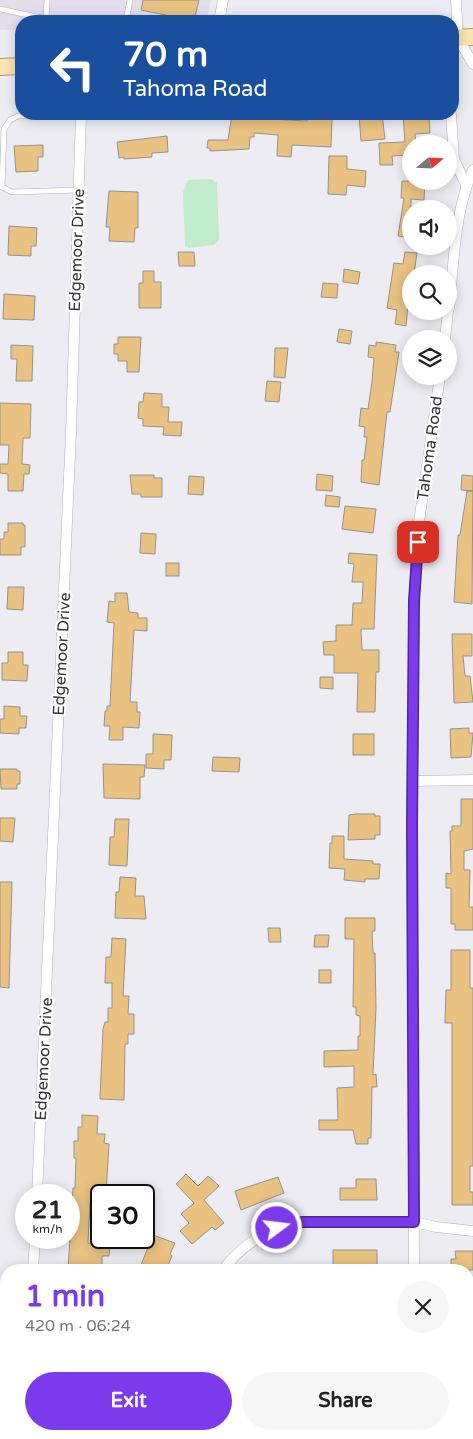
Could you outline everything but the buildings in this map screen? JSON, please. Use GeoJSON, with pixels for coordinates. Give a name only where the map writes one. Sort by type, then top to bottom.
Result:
{"type":"FeatureCollection","features":[{"type":"Feature","properties":{"kind":"main road"},"geometry":{"type":"LineString","coordinates":[[0,68],[15,67]]}},
{"type":"Feature","properties":{"kind":"street"},"geometry":{"type":"LineString","coordinates":[[220,15],[223,0]]}},
{"type":"Feature","properties":{"kind":"street"},"geometry":{"type":"LineString","coordinates":[[456,0],[458,15]]}},
{"type":"Feature","properties":{"kind":"street"},"geometry":{"type":"LineString","coordinates":[[459,22],[461,37],[473,64]]}},
{"type":"Feature","properties":{"kind":"street","name":"Edgemoor Drive"},"geometry":{"type":"LineString","coordinates":[[38,1184],[72,432],[81,120]]}},
{"type":"Feature","properties":{"kind":"street"},"geometry":{"type":"LineString","coordinates":[[451,120],[454,159],[466,186]]}},
{"type":"Feature","properties":{"kind":"street"},"geometry":{"type":"LineString","coordinates":[[455,265],[466,186],[473,170]]}},
{"type":"Feature","properties":{"kind":"street","name":"Tahoma Road"},"geometry":{"type":"LineString","coordinates":[[414,1264],[413,781],[416,561],[419,522],[439,385]]}},
{"type":"Feature","properties":{"kind":"street"},"geometry":{"type":"LineString","coordinates":[[413,781],[473,780]]}},
{"type":"Feature","properties":{"kind":"street"},"geometry":{"type":"LineString","coordinates":[[229,1264],[255,1239],[288,1224],[319,1221],[414,1222],[436,1227],[473,1231]]}},
{"type":"Feature","properties":{"kind":"street"},"geometry":{"type":"LineString","coordinates":[[33,1264],[34,1249]]}},
{"type":"Feature","properties":{"kind":"lane"},"geometry":{"type":"LineString","coordinates":[[46,15],[47,0]]}},
{"type":"Feature","properties":{"kind":"lane"},"geometry":{"type":"LineString","coordinates":[[127,15],[130,0]]}},
{"type":"Feature","properties":{"kind":"lane"},"geometry":{"type":"LineString","coordinates":[[0,9],[25,15]]}},
{"type":"Feature","properties":{"kind":"lane"},"geometry":{"type":"LineString","coordinates":[[15,118],[10,120],[4,129],[2,187],[12,192],[79,190]]}},
{"type":"Feature","properties":{"kind":"shaded area"},"geometry":{"type":"Polygon","coordinates":[[[0,0],[211,0],[208,15],[15,15],[15,30],[0,30],[0,0]]]}},
{"type":"Feature","properties":{"kind":"green space"},"geometry":{"type":"Polygon","coordinates":[[[211,179],[217,183],[219,240],[214,245],[188,248],[185,246],[183,192],[188,180],[211,179]]]}},
{"type":"Feature","properties":{"kind":"route"},"geometry":{"type":"LineString","coordinates":[[277,1228],[288,1224],[319,1221],[414,1222],[412,825],[414,601],[418,542]]}}]}
